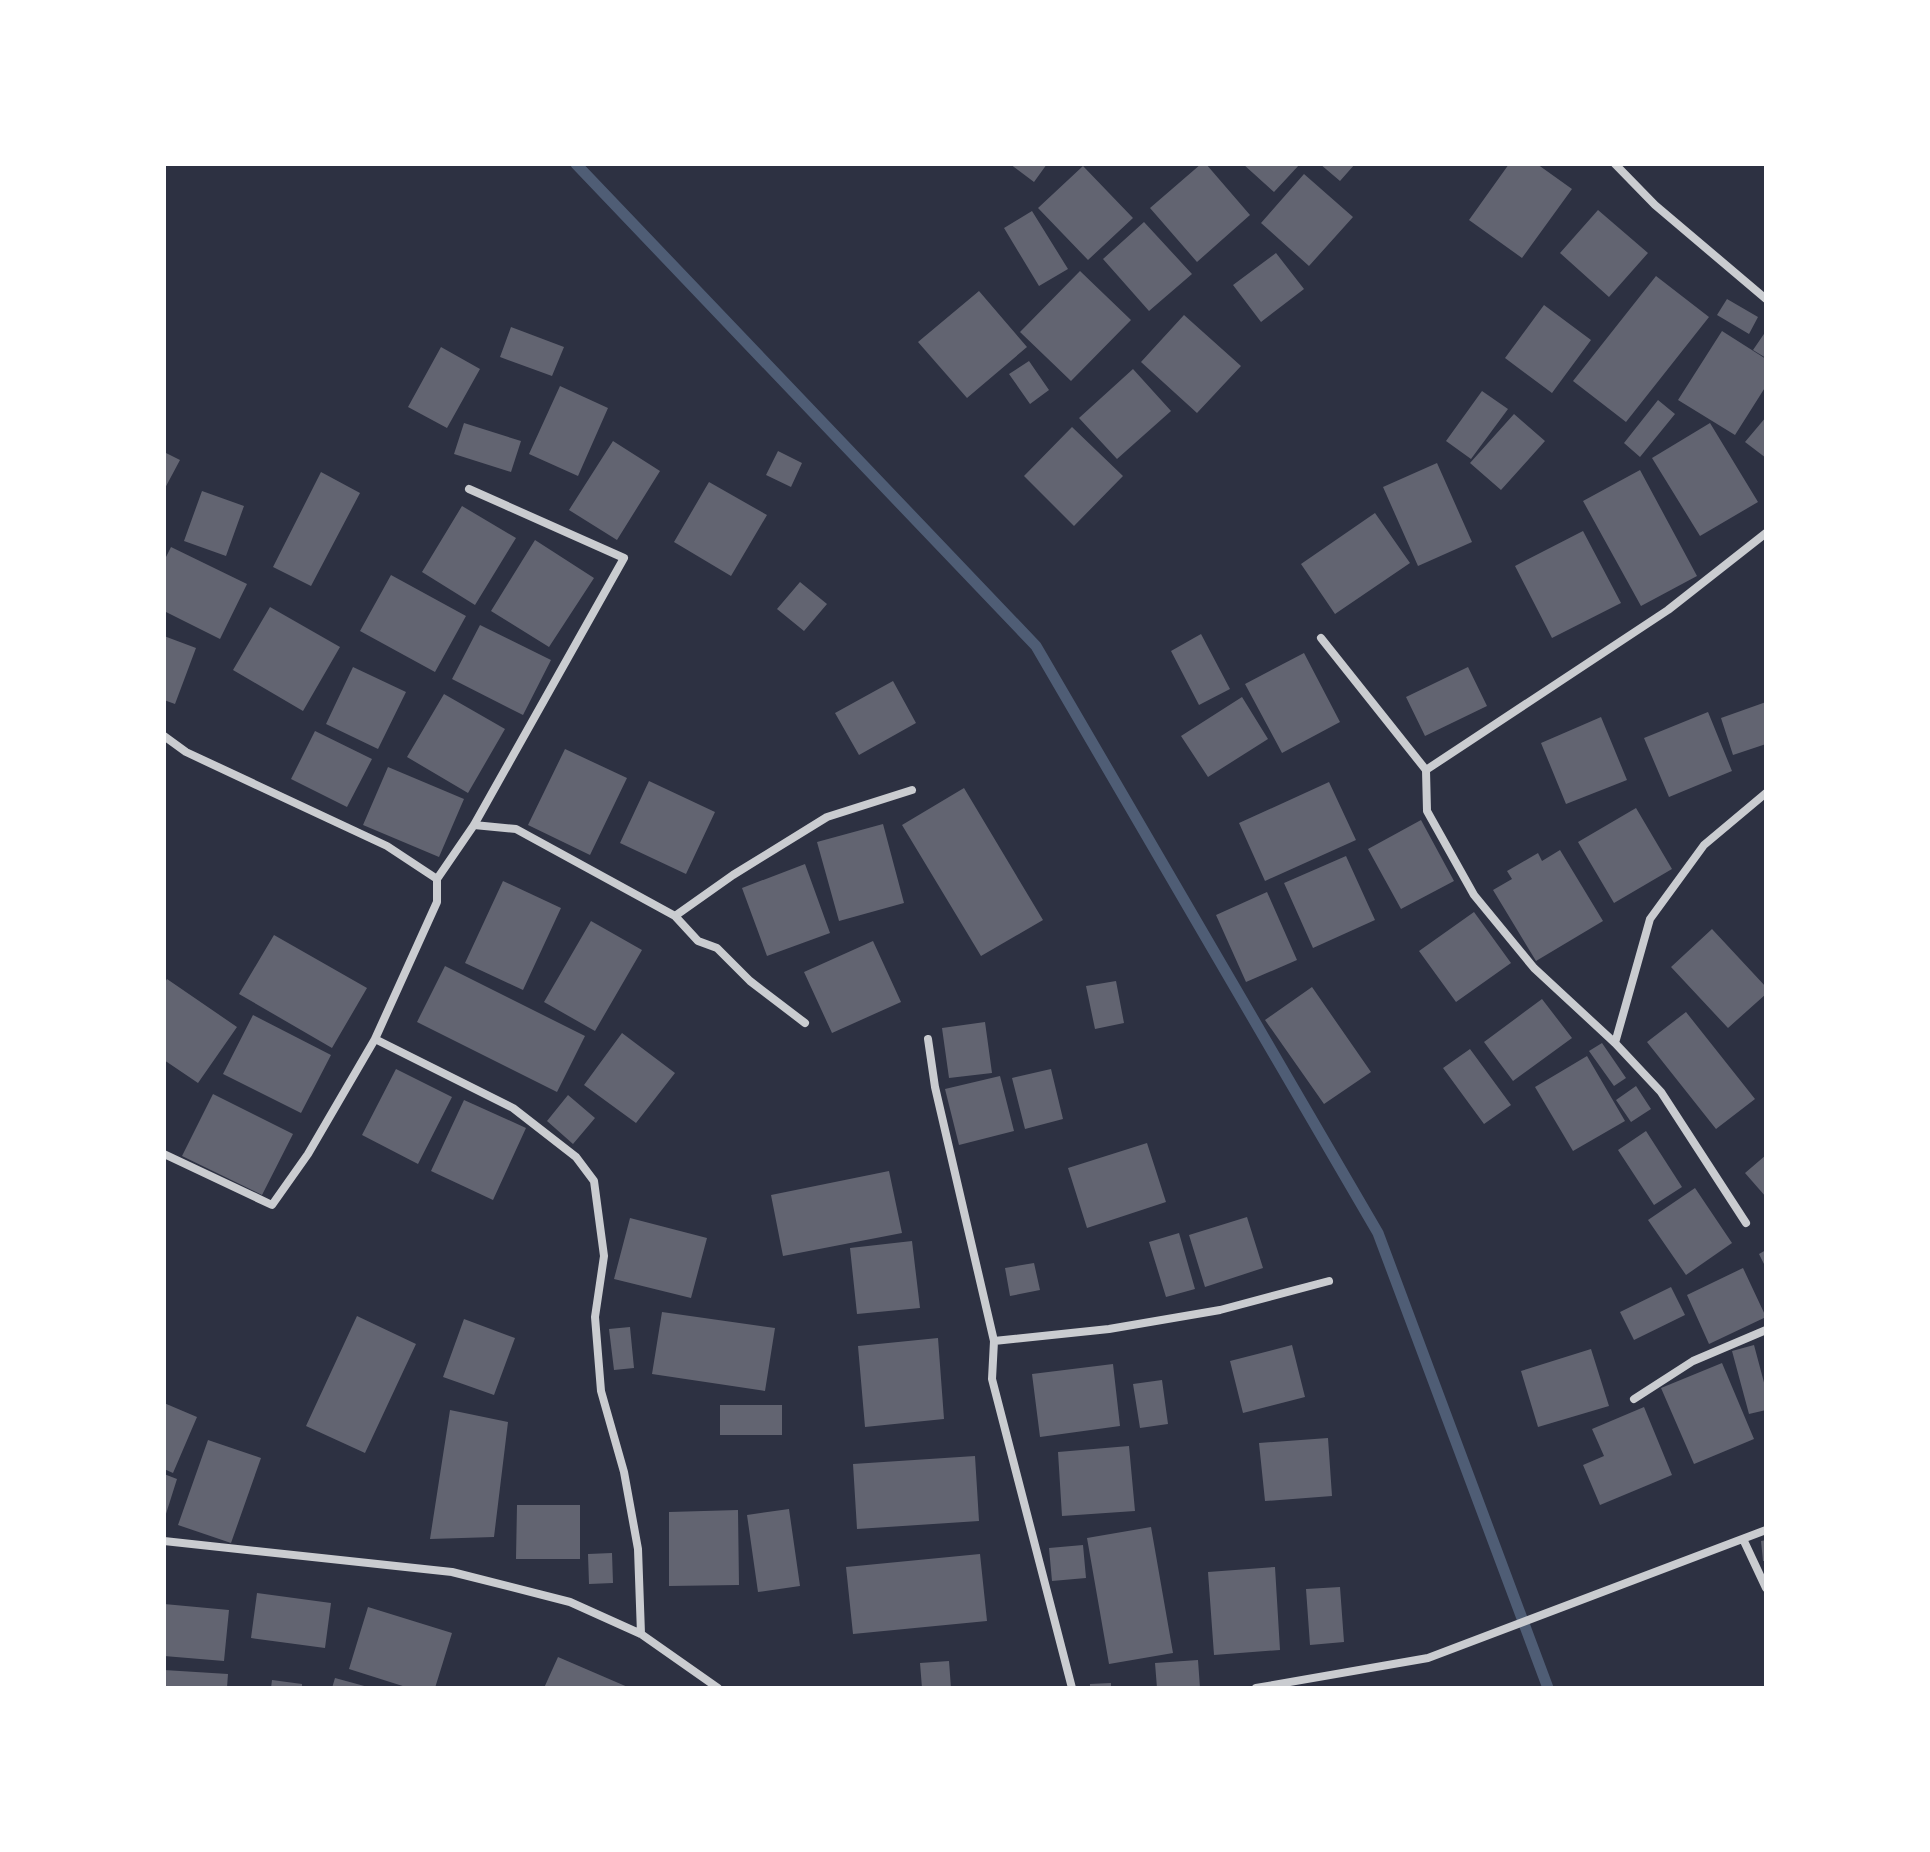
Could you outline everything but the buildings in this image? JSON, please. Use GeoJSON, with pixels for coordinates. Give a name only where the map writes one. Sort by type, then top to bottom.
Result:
{"type":"FeatureCollection","features":[{"type":"Feature","properties":{"kind":"street"},"geometry":{"type":"LineString","coordinates":[[1615,164],[1655,205],[1766,299]]}},
{"type":"Feature","properties":{"kind":"street"},"geometry":{"type":"LineString","coordinates":[[164,1154],[272,1205],[308,1154],[375,1039],[437,902],[437,879],[474,825],[624,558],[469,489]]}},
{"type":"Feature","properties":{"kind":"street"},"geometry":{"type":"LineString","coordinates":[[1426,770],[1668,610],[1766,533]]}},
{"type":"Feature","properties":{"kind":"street"},"geometry":{"type":"LineString","coordinates":[[1321,638],[1426,770],[1427,811],[1474,895],[1534,968],[1615,1043],[1661,1092],[1746,1223]]}},
{"type":"Feature","properties":{"kind":"street"},"geometry":{"type":"LineString","coordinates":[[164,736],[186,752],[387,846],[437,879]]}},
{"type":"Feature","properties":{"kind":"street"},"geometry":{"type":"LineString","coordinates":[[675,916],[733,875],[827,817],[912,790]]}},
{"type":"Feature","properties":{"kind":"street"},"geometry":{"type":"LineString","coordinates":[[1615,1043],[1650,919],[1704,845],[1766,793]]}},
{"type":"Feature","properties":{"kind":"street"},"geometry":{"type":"LineString","coordinates":[[474,825],[516,829],[675,916],[698,941],[717,948],[750,981],[805,1023]]}},
{"type":"Feature","properties":{"kind":"street"},"geometry":{"type":"LineString","coordinates":[[375,1039],[513,1108],[576,1157],[594,1181],[604,1256],[595,1317],[601,1391],[624,1472],[638,1549],[641,1634]]}},
{"type":"Feature","properties":{"kind":"street"},"geometry":{"type":"LineString","coordinates":[[928,1039],[935,1087],[994,1341],[992,1379],[1072,1688]]}},
{"type":"Feature","properties":{"kind":"street"},"geometry":{"type":"LineString","coordinates":[[994,1341],[1109,1329],[1220,1310],[1329,1281]]}},
{"type":"Feature","properties":{"kind":"street"},"geometry":{"type":"LineString","coordinates":[[1634,1399],[1693,1361],[1766,1330]]}},
{"type":"Feature","properties":{"kind":"street"},"geometry":{"type":"LineString","coordinates":[[1256,1688],[1428,1658],[1766,1530]]}},
{"type":"Feature","properties":{"kind":"street"},"geometry":{"type":"LineString","coordinates":[[1743,1539],[1766,1588]]}},
{"type":"Feature","properties":{"kind":"street"},"geometry":{"type":"LineString","coordinates":[[164,1541],[452,1572],[570,1602],[641,1634],[718,1688]]}},
{"type":"Feature","properties":{"kind":"waterway"},"geometry":{"type":"LineString","coordinates":[[576,164],[1036,646],[1378,1233],[1548,1688]]}}]}
